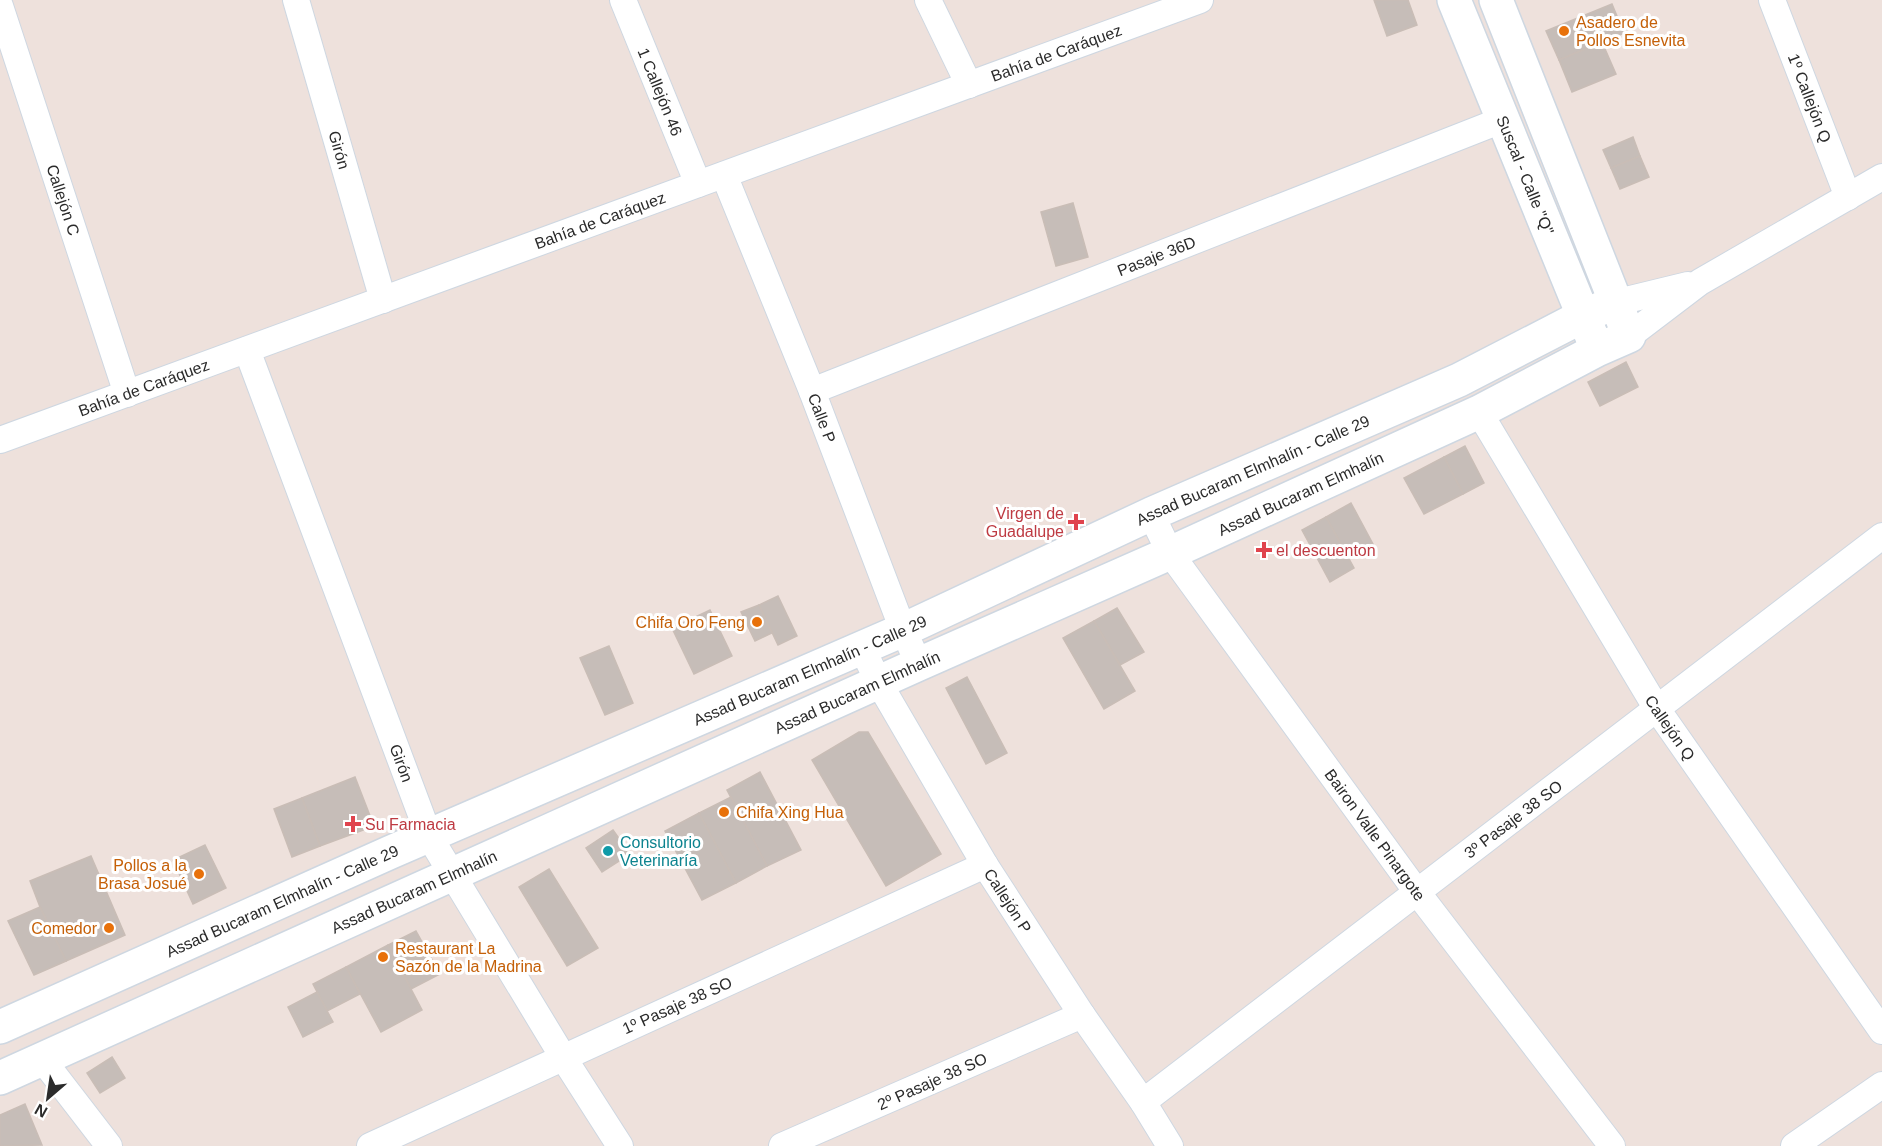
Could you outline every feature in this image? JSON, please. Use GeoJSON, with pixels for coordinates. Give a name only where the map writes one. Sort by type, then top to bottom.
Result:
{"type":"FeatureCollection","features":[{"type":"Feature","properties":{"kind":"main road","name":"Suscal - Calle \"Q\""},"geometry":{"type":"LineString","coordinates":[[1454,0],[1597,350]]}},
{"type":"Feature","properties":{"kind":"main road"},"geometry":{"type":"LineString","coordinates":[[1496,0],[1614,303],[1629,336]]}},
{"type":"Feature","properties":{"kind":"main road","name":"Assad Bucaram Elmhalín - Calle 29"},"geometry":{"type":"LineString","coordinates":[[0,1028],[429,836],[903,630],[1151,514],[1459,380],[1583,316],[1614,303]]}},
{"type":"Feature","properties":{"kind":"main road","name":"Assad Bucaram Elmhalín"},"geometry":{"type":"LineString","coordinates":[[0,1078],[1170,553],[1479,412],[1597,350],[1629,336]]}},
{"type":"Feature","properties":{"kind":"street","name":"Girón"},"geometry":{"type":"LineString","coordinates":[[296,0],[383,300]]}},
{"type":"Feature","properties":{"kind":"street","name":"1 Callejón 46"},"geometry":{"type":"LineString","coordinates":[[623,0],[698,184]]}},
{"type":"Feature","properties":{"kind":"street"},"geometry":{"type":"LineString","coordinates":[[928,0],[969,85]]}},
{"type":"Feature","properties":{"kind":"street","name":"1º Callejón Q"},"geometry":{"type":"LineString","coordinates":[[1772,0],[1848,197]]}},
{"type":"Feature","properties":{"kind":"street","name":"Bahía de Caráquez"},"geometry":{"type":"LineString","coordinates":[[0,440],[1196,1]]}},
{"type":"Feature","properties":{"kind":"street","name":"Callejón C"},"geometry":{"type":"LineString","coordinates":[[0,6],[127,394]]}},
{"type":"Feature","properties":{"kind":"street","name":"Pasaje 36D"},"geometry":{"type":"LineString","coordinates":[[812,392],[1502,120]]}},
{"type":"Feature","properties":{"kind":"street","name":"Calle P"},"geometry":{"type":"LineString","coordinates":[[724,175],[812,392],[903,630],[919,664]]}},
{"type":"Feature","properties":{"kind":"street","name":"Assad Bucaram Elmhalín"},"geometry":{"type":"LineString","coordinates":[[1629,336],[1700,282],[1882,177]]}},
{"type":"Feature","properties":{"kind":"street","name":"Assad Bucaram Elmhalín"},"geometry":{"type":"LineString","coordinates":[[1614,303],[1700,282]]}},
{"type":"Feature","properties":{"kind":"street","name":"Girón"},"geometry":{"type":"LineString","coordinates":[[247,350],[429,836],[562,1057],[620,1146]]}},
{"type":"Feature","properties":{"kind":"street","name":"Callejón Q"},"geometry":{"type":"LineString","coordinates":[[1479,412],[1657,709],[1882,1031]]}},
{"type":"Feature","properties":{"kind":"street","name":"Bairon Valle Pinargote"},"geometry":{"type":"LineString","coordinates":[[1151,514],[1170,553],[1417,892],[1612,1146]]}},
{"type":"Feature","properties":{"kind":"street","name":"3º Pasaje 38 SO"},"geometry":{"type":"LineString","coordinates":[[1143,1102],[1882,536]]}},
{"type":"Feature","properties":{"kind":"street","name":"Callejón P"},"geometry":{"type":"LineString","coordinates":[[862,648],[879,683],[985,864],[1082,1015],[1143,1102],[1167,1145]]}},
{"type":"Feature","properties":{"kind":"street","name":"1º Pasaje 38 SO"},"geometry":{"type":"LineString","coordinates":[[369,1146],[985,864]]}},
{"type":"Feature","properties":{"kind":"street","name":"2º Pasaje 38 SO"},"geometry":{"type":"LineString","coordinates":[[782,1146],[1082,1015]]}},
{"type":"Feature","properties":{"kind":"street"},"geometry":{"type":"LineString","coordinates":[[42,1059],[110,1146]]}},
{"type":"Feature","properties":{"kind":"street"},"geometry":{"type":"LineString","coordinates":[[1794,1146],[1882,1085]]}},
{"type":"Feature","properties":{"kind":"building"},"geometry":{"type":"Polygon","coordinates":[[[1374,0],[1408,0],[1417,25],[1387,36],[1374,0]]]}},
{"type":"Feature","properties":{"kind":"building"},"geometry":{"type":"Polygon","coordinates":[[[1612,4],[1624,33],[1559,60],[1546,31],[1612,4]]]}},
{"type":"Feature","properties":{"kind":"building"},"geometry":{"type":"Polygon","coordinates":[[[1602,42],[1616,74],[1572,92],[1559,60],[1602,42]]]}},
{"type":"Feature","properties":{"kind":"building"},"geometry":{"type":"Polygon","coordinates":[[[1633,137],[1640,156],[1611,168],[1603,150],[1633,137]]]}},
{"type":"Feature","properties":{"kind":"building"},"geometry":{"type":"Polygon","coordinates":[[[1640,156],[1649,177],[1620,189],[1611,168],[1640,156]]]}},
{"type":"Feature","properties":{"kind":"building"},"geometry":{"type":"Polygon","coordinates":[[[1073,203],[1088,257],[1056,266],[1041,212],[1073,203]]]}},
{"type":"Feature","properties":{"kind":"building"},"geometry":{"type":"Polygon","coordinates":[[[1626,362],[1638,387],[1600,406],[1588,382],[1626,362]]]}},
{"type":"Feature","properties":{"kind":"building"},"geometry":{"type":"Polygon","coordinates":[[[1465,446],[1484,483],[1463,494],[1444,457],[1465,446]]]}},
{"type":"Feature","properties":{"kind":"building"},"geometry":{"type":"Polygon","coordinates":[[[1444,457],[1463,494],[1424,514],[1404,478],[1444,457]]]}},
{"type":"Feature","properties":{"kind":"building"},"geometry":{"type":"Polygon","coordinates":[[[1351,503],[1374,546],[1349,559],[1326,517],[1351,503]]]}},
{"type":"Feature","properties":{"kind":"building"},"geometry":{"type":"Polygon","coordinates":[[[1326,517],[1354,568],[1330,582],[1302,530],[1326,517]]]}},
{"type":"Feature","properties":{"kind":"building"},"geometry":{"type":"Polygon","coordinates":[[[778,596],[797,636],[778,645],[759,605],[778,596]]]}},
{"type":"Feature","properties":{"kind":"building","name":"Chifa Oro Feng"},"geometry":{"type":"Polygon","coordinates":[[[759,605],[772,633],[755,641],[741,612],[759,605]]]}},
{"type":"Feature","properties":{"kind":"building"},"geometry":{"type":"Polygon","coordinates":[[[1117,608],[1144,652],[1120,665],[1094,621],[1117,608]]]}},
{"type":"Feature","properties":{"kind":"building"},"geometry":{"type":"Polygon","coordinates":[[[710,610],[732,656],[694,674],[672,628],[710,610]]]}},
{"type":"Feature","properties":{"kind":"building"},"geometry":{"type":"Polygon","coordinates":[[[1094,621],[1135,691],[1104,709],[1063,638],[1094,621]]]}},
{"type":"Feature","properties":{"kind":"building"},"geometry":{"type":"Polygon","coordinates":[[[609,646],[633,703],[605,715],[580,658],[609,646]]]}},
{"type":"Feature","properties":{"kind":"building"},"geometry":{"type":"Polygon","coordinates":[[[967,677],[1007,753],[986,764],[946,688],[967,677]]]}},
{"type":"Feature","properties":{"kind":"building"},"geometry":{"type":"Polygon","coordinates":[[[859,732],[868,732],[941,854],[886,886],[812,760],[859,732]]]}},
{"type":"Feature","properties":{"kind":"building"},"geometry":{"type":"Polygon","coordinates":[[[760,772],[801,850],[767,866],[727,790],[760,772]]]}},
{"type":"Feature","properties":{"kind":"building"},"geometry":{"type":"Polygon","coordinates":[[[355,777],[374,826],[320,846],[302,798],[355,777]]]}},
{"type":"Feature","properties":{"kind":"building"},"geometry":{"type":"Polygon","coordinates":[[[731,797],[767,866],[736,883],[699,813],[731,797]]]}},
{"type":"Feature","properties":{"kind":"building"},"geometry":{"type":"Polygon","coordinates":[[[302,798],[320,846],[292,857],[274,809],[302,798]]]}},
{"type":"Feature","properties":{"kind":"building"},"geometry":{"type":"Polygon","coordinates":[[[699,813],[736,883],[702,900],[665,831],[699,813]]]}},
{"type":"Feature","properties":{"kind":"building","name":"Consultorio Veterinaría"},"geometry":{"type":"Polygon","coordinates":[[[613,830],[630,854],[602,872],[586,848],[613,830]]]}},
{"type":"Feature","properties":{"kind":"building","name":"Pollos a la Brasa Josué"},"geometry":{"type":"Polygon","coordinates":[[[205,845],[226,888],[193,904],[173,860],[205,845]]]}},
{"type":"Feature","properties":{"kind":"building"},"geometry":{"type":"Polygon","coordinates":[[[91,856],[125,935],[66,961],[30,881],[91,856]]]}},
{"type":"Feature","properties":{"kind":"building"},"geometry":{"type":"Polygon","coordinates":[[[549,869],[598,948],[567,966],[519,887],[549,869]]]}},
{"type":"Feature","properties":{"kind":"building"},"geometry":{"type":"Polygon","coordinates":[[[40,907],[66,961],[34,975],[8,921],[40,907]]]}},
{"type":"Feature","properties":{"kind":"building"},"geometry":{"type":"Polygon","coordinates":[[[416,931],[440,974],[411,989],[388,945],[416,931]]]}},
{"type":"Feature","properties":{"kind":"building"},"geometry":{"type":"Polygon","coordinates":[[[388,945],[422,1010],[381,1032],[346,967],[388,945]]]}},
{"type":"Feature","properties":{"kind":"building"},"geometry":{"type":"Polygon","coordinates":[[[346,967],[360,994],[327,1011],[313,984],[346,967]]]}},
{"type":"Feature","properties":{"kind":"building"},"geometry":{"type":"Polygon","coordinates":[[[317,992],[333,1022],[303,1037],[288,1007],[317,992]]]}},
{"type":"Feature","properties":{"kind":"building"},"geometry":{"type":"Polygon","coordinates":[[[112,1057],[125,1078],[100,1093],[87,1073],[112,1057]]]}},
{"type":"Feature","properties":{"kind":"building"},"geometry":{"type":"Polygon","coordinates":[[[25,1104],[42,1145],[0,1146],[0,1115],[25,1104]]]}},
{"type":"Feature","properties":{"kind":"place","name":"Asadero de Pollos Esnevita"},"geometry":{"type":"Point","coordinates":[1564,31]}},
{"type":"Feature","properties":{"kind":"place","name":"Virgen de Guadalupe"},"geometry":{"type":"Point","coordinates":[1076,522]}},
{"type":"Feature","properties":{"kind":"place","name":"el descuenton"},"geometry":{"type":"Point","coordinates":[1264,550]}},
{"type":"Feature","properties":{"kind":"place","name":"Chifa Oro Feng"},"geometry":{"type":"Point","coordinates":[757,622]}},
{"type":"Feature","properties":{"kind":"place","name":"Chifa Xing Hua"},"geometry":{"type":"Point","coordinates":[724,812]}},
{"type":"Feature","properties":{"kind":"place","name":"Su Farmacia"},"geometry":{"type":"Point","coordinates":[353,824]}},
{"type":"Feature","properties":{"kind":"place","name":"Consultorio Veterinaría"},"geometry":{"type":"Point","coordinates":[608,851]}},
{"type":"Feature","properties":{"kind":"place","name":"Pollos a la Brasa Josué"},"geometry":{"type":"Point","coordinates":[199,874]}},
{"type":"Feature","properties":{"kind":"place","name":"Comedor"},"geometry":{"type":"Point","coordinates":[109,928]}},
{"type":"Feature","properties":{"kind":"place","name":"Restaurant La Sazón de la Madrina"},"geometry":{"type":"Point","coordinates":[383,957]}}]}
